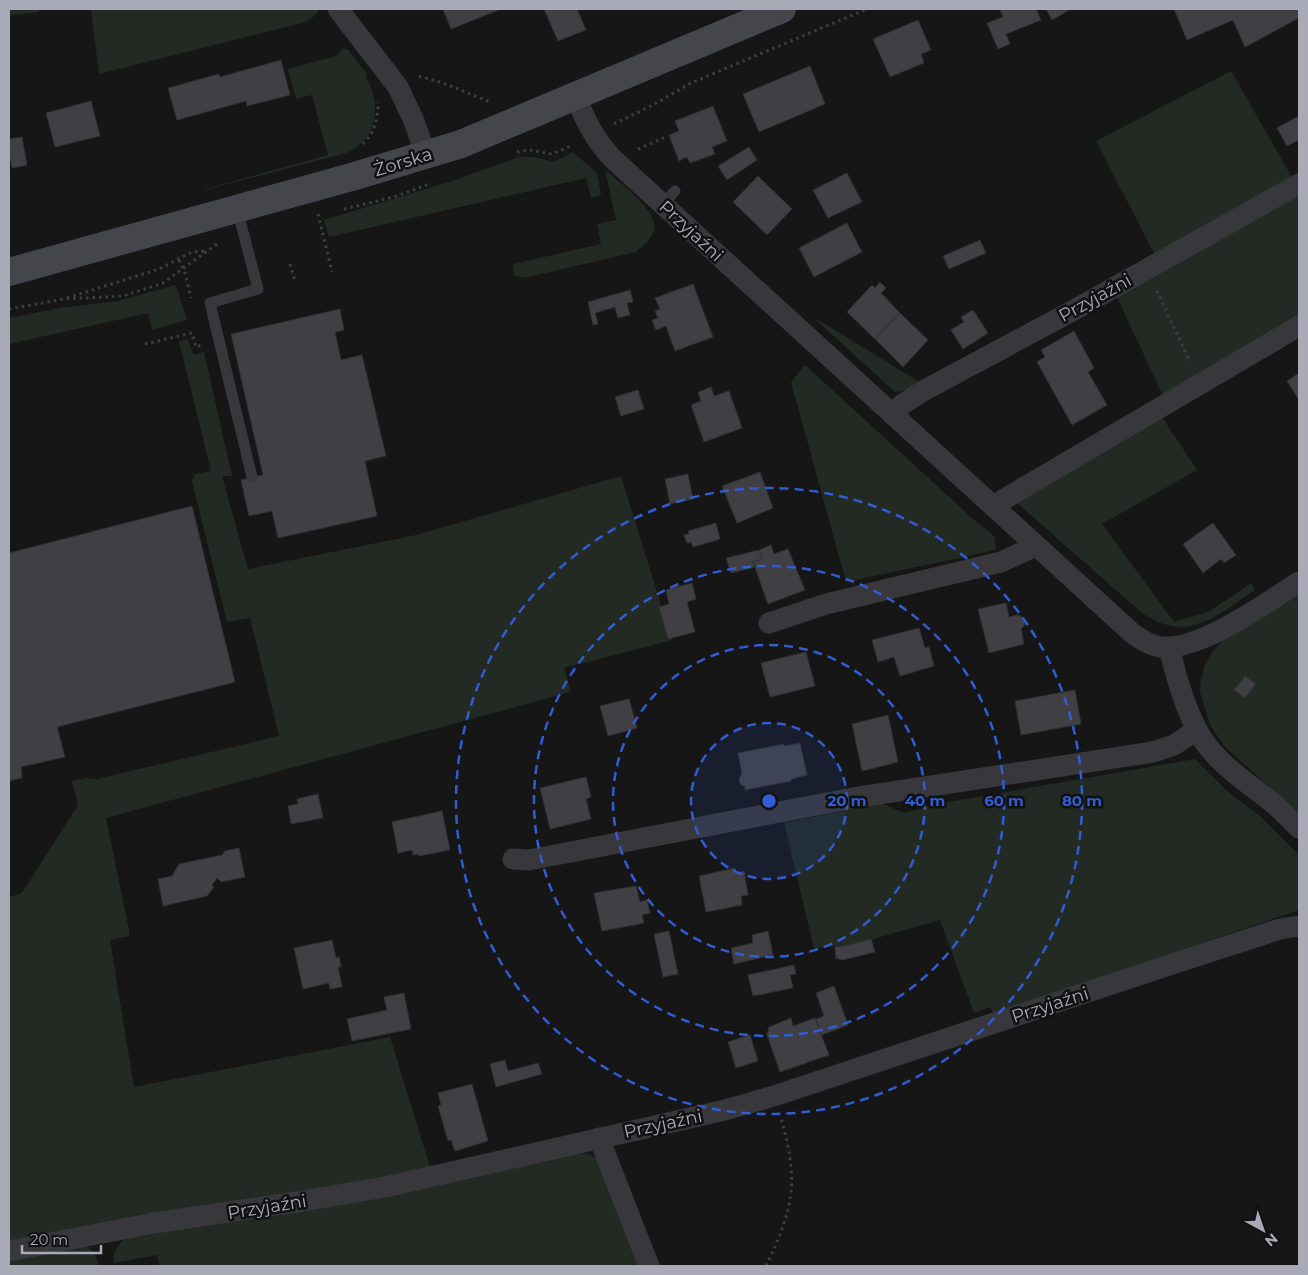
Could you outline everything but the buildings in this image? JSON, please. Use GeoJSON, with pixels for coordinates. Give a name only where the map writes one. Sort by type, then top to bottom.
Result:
{"type":"FeatureCollection","features":[{"type":"Feature","properties":{"kind":"main road","name":"Żorska"},"geometry":{"type":"LineString","coordinates":[[9,272],[426,156],[494,131],[782,9]]}},
{"type":"Feature","properties":{"kind":"street"},"geometry":{"type":"LineString","coordinates":[[338,9],[398,87],[414,121],[426,156]]}},
{"type":"Feature","properties":{"kind":"street","name":"Przyjaźni"},"geometry":{"type":"LineString","coordinates":[[575,96],[587,125],[599,144],[619,165],[669,198],[892,414],[1132,633],[1148,643],[1168,647]]}},
{"type":"Feature","properties":{"kind":"street","name":"Przyjaźni"},"geometry":{"type":"LineString","coordinates":[[892,414],[923,391],[1299,184]]}},
{"type":"Feature","properties":{"kind":"street"},"geometry":{"type":"LineString","coordinates":[[994,507],[1006,498],[1299,326]]}},
{"type":"Feature","properties":{"kind":"street"},"geometry":{"type":"LineString","coordinates":[[769,623],[826,604],[1001,562],[1036,546]]}},
{"type":"Feature","properties":{"kind":"street"},"geometry":{"type":"LineString","coordinates":[[1299,582],[1215,633],[1191,643],[1168,647],[1175,673],[1197,730],[1203,740],[1218,758],[1276,806],[1299,828]]}},
{"type":"Feature","properties":{"kind":"street"},"geometry":{"type":"LineString","coordinates":[[513,859],[529,860],[853,798],[1153,752],[1174,744],[1197,730]]}},
{"type":"Feature","properties":{"kind":"street","name":"Przyjaźni"},"geometry":{"type":"LineString","coordinates":[[9,1252],[154,1223],[294,1203],[385,1187],[725,1110],[774,1096],[1280,929],[1299,926]]}},
{"type":"Feature","properties":{"kind":"street"},"geometry":{"type":"LineString","coordinates":[[599,1138],[650,1266]]}},
{"type":"Feature","properties":{"kind":"lane"},"geometry":{"type":"LineString","coordinates":[[236,209],[258,289],[210,303],[252,477]]}},
{"type":"Feature","properties":{"kind":"path"},"geometry":{"type":"LineString","coordinates":[[623,120],[690,83],[867,9]]}},
{"type":"Feature","properties":{"kind":"path"},"geometry":{"type":"LineString","coordinates":[[415,74],[496,104]]}},
{"type":"Feature","properties":{"kind":"path"},"geometry":{"type":"LineString","coordinates":[[634,151],[668,136]]}},
{"type":"Feature","properties":{"kind":"path"},"geometry":{"type":"LineString","coordinates":[[318,214],[332,272]]}},
{"type":"Feature","properties":{"kind":"path"},"geometry":{"type":"LineString","coordinates":[[9,309],[64,299],[158,270],[192,252],[206,251],[163,283],[123,296],[64,299]]}},
{"type":"Feature","properties":{"kind":"path"},"geometry":{"type":"LineString","coordinates":[[290,264],[295,280]]}},
{"type":"Feature","properties":{"kind":"path"},"geometry":{"type":"LineString","coordinates":[[1147,269],[1200,384]]}},
{"type":"Feature","properties":{"kind":"path"},"geometry":{"type":"LineString","coordinates":[[145,344],[192,333],[196,347],[203,345],[202,340]]}},
{"type":"Feature","properties":{"kind":"path"},"geometry":{"type":"LineString","coordinates":[[766,1266],[787,1217],[792,1193],[793,1173],[789,1146],[774,1096]]}},
{"type":"Feature","properties":{"kind":"shaded area"},"geometry":{"type":"Polygon","coordinates":[[[9,9],[38,9],[39,12],[9,16],[9,9]]]}},
{"type":"Feature","properties":{"kind":"shaded area"},"geometry":{"type":"Polygon","coordinates":[[[91,9],[318,9],[319,11],[302,23],[99,74],[91,9]]]}},
{"type":"Feature","properties":{"kind":"shaded area"},"geometry":{"type":"Polygon","coordinates":[[[341,48],[348,50],[367,74],[366,77],[374,98],[374,120],[371,130],[365,139],[357,147],[346,153],[205,190],[328,155],[312,95],[296,99],[288,69],[336,56],[342,50],[341,48]]]}},
{"type":"Feature","properties":{"kind":"shaded area"},"geometry":{"type":"Polygon","coordinates":[[[1231,71],[1294,181],[910,390],[895,392],[816,320],[921,383],[1155,255],[1096,141],[1231,71]]]}},
{"type":"Feature","properties":{"kind":"shaded area"},"geometry":{"type":"Polygon","coordinates":[[[573,152],[597,173],[601,195],[591,198],[586,178],[329,237],[324,220],[452,181],[519,157],[534,157],[553,162],[573,152]]]}},
{"type":"Feature","properties":{"kind":"shaded area"},"geometry":{"type":"Polygon","coordinates":[[[605,170],[628,189],[651,215],[654,231],[644,245],[636,252],[524,278],[514,275],[513,264],[601,244],[597,224],[616,220],[605,170]]]}},
{"type":"Feature","properties":{"kind":"shaded area"},"geometry":{"type":"Polygon","coordinates":[[[1299,192],[1299,317],[1163,396],[1115,293],[1299,192]]]}},
{"type":"Feature","properties":{"kind":"shaded area"},"geometry":{"type":"Polygon","coordinates":[[[176,285],[187,320],[152,330],[148,313],[9,344],[9,318],[60,308],[118,301],[176,285]]]}},
{"type":"Feature","properties":{"kind":"shaded area"},"geometry":{"type":"Polygon","coordinates":[[[187,339],[194,355],[204,352],[232,476],[222,476],[248,569],[416,535],[621,476],[672,640],[564,668],[571,692],[106,818],[129,930],[129,936],[110,940],[134,1087],[390,1037],[431,1170],[9,1244],[9,897],[22,893],[78,805],[72,781],[86,778],[97,779],[279,736],[250,618],[227,622],[192,481],[195,474],[211,471],[179,341],[187,339]]]}},
{"type":"Feature","properties":{"kind":"shaded area"},"geometry":{"type":"Polygon","coordinates":[[[805,365],[995,537],[996,550],[846,582],[791,382],[805,365]]]}},
{"type":"Feature","properties":{"kind":"shaded area"},"geometry":{"type":"Polygon","coordinates":[[[1160,414],[1197,470],[1102,524],[1174,622],[1208,612],[1252,583],[1254,591],[1226,610],[1213,618],[1187,627],[1158,622],[1142,613],[1016,502],[1160,414]]]}},
{"type":"Feature","properties":{"kind":"shaded area"},"geometry":{"type":"Polygon","coordinates":[[[1299,594],[1299,813],[1225,747],[1210,725],[1200,692],[1205,665],[1213,651],[1223,640],[1299,594]]]}},
{"type":"Feature","properties":{"kind":"shaded area"},"geometry":{"type":"Polygon","coordinates":[[[1195,759],[1227,791],[1261,817],[1299,855],[1299,910],[993,1014],[990,1007],[974,1013],[940,920],[852,945],[814,948],[784,823],[881,803],[904,813],[943,803],[1195,759]]]}},
{"type":"Feature","properties":{"kind":"shaded area"},"geometry":{"type":"Polygon","coordinates":[[[567,1153],[590,1154],[602,1163],[643,1266],[160,1266],[157,1255],[114,1263],[114,1254],[126,1237],[192,1225],[260,1218],[290,1210],[567,1153]]]}},
{"type":"Feature","properties":{"kind":"shaded area"},"geometry":{"type":"Polygon","coordinates":[[[86,1245],[95,1254],[98,1266],[9,1266],[9,1258],[86,1245]]]}}]}
